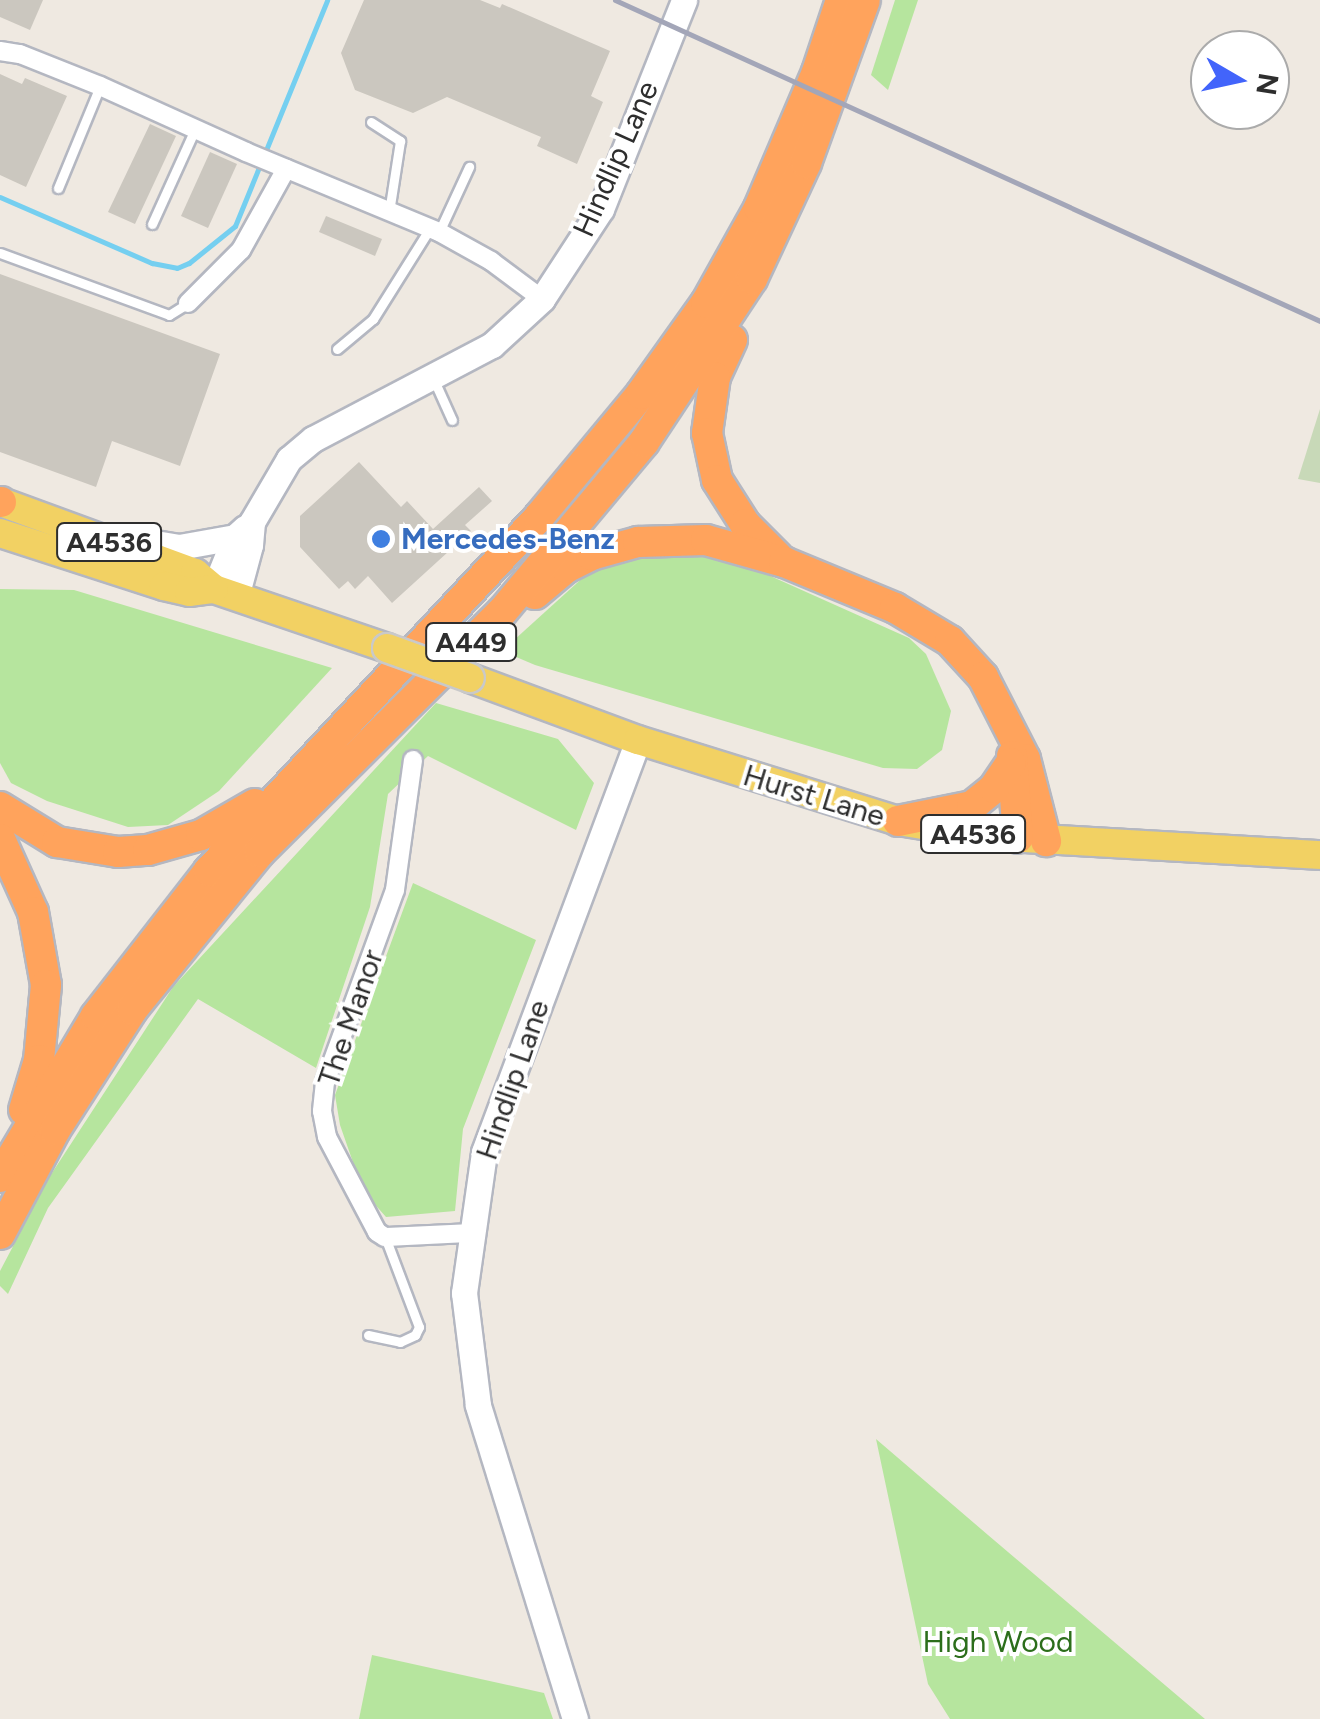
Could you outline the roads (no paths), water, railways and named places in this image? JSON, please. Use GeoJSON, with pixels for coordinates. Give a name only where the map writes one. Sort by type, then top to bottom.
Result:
{"type":"FeatureCollection","features":[{"type":"Feature","properties":{"kind":"highway","name":"A449"},"geometry":{"type":"LineString","coordinates":[[4,1169],[96,1016],[209,871],[539,517],[642,394],[706,304],[759,208],[817,72],[841,0]]}},
{"type":"Feature","properties":{"kind":"highway","name":"A449"},"geometry":{"type":"LineString","coordinates":[[0,1234],[55,1130],[132,1010],[260,852],[502,612],[644,442],[752,279],[806,163],[865,0]]}},
{"type":"Feature","properties":{"kind":"highway"},"geometry":{"type":"LineString","coordinates":[[752,279],[715,377],[707,433],[717,480],[745,524],[784,562]]}},
{"type":"Feature","properties":{"kind":"highway"},"geometry":{"type":"LineString","coordinates":[[502,612],[591,555],[638,542],[706,540],[784,562],[895,608],[950,641],[983,678],[1012,753],[1032,840]]}},
{"type":"Feature","properties":{"kind":"highway"},"geometry":{"type":"LineString","coordinates":[[898,822],[972,806],[994,788],[1012,753]]}},
{"type":"Feature","properties":{"kind":"highway"},"geometry":{"type":"LineString","coordinates":[[0,807],[57,842],[118,852],[148,850],[201,835],[286,787]]}},
{"type":"Feature","properties":{"kind":"highway"},"geometry":{"type":"LineString","coordinates":[[0,839],[33,912],[46,985],[39,1060],[4,1169]]}},
{"type":"Feature","properties":{"kind":"main road","name":"A4536"},"geometry":{"type":"LineString","coordinates":[[0,502],[195,573],[225,593]]}},
{"type":"Feature","properties":{"kind":"main road","name":"A4536"},"geometry":{"type":"LineString","coordinates":[[0,533],[164,586],[225,593]]}},
{"type":"Feature","properties":{"kind":"main road","name":"Hurst Lane"},"geometry":{"type":"LineString","coordinates":[[225,593],[638,740],[898,822],[1032,840],[1320,855]]}},
{"type":"Feature","properties":{"kind":"street","name":"Hindlip Lane"},"geometry":{"type":"LineString","coordinates":[[225,593],[243,529],[279,470],[300,448],[492,345],[542,299],[600,209],[684,0]]}},
{"type":"Feature","properties":{"kind":"street"},"geometry":{"type":"LineString","coordinates":[[0,51],[20,54],[100,86],[435,230],[491,261],[542,299]]}},
{"type":"Feature","properties":{"kind":"street"},"geometry":{"type":"LineString","coordinates":[[188,303],[241,250],[286,169]]}},
{"type":"Feature","properties":{"kind":"street"},"geometry":{"type":"LineString","coordinates":[[101,538],[122,537],[179,547],[243,529]]}},
{"type":"Feature","properties":{"kind":"street","name":"Hindlip Lane"},"geometry":{"type":"LineString","coordinates":[[575,1719],[478,1405],[464,1293],[469,1234],[484,1152],[638,740]]}},
{"type":"Feature","properties":{"kind":"street","name":"The Manor"},"geometry":{"type":"LineString","coordinates":[[385,1237],[366,1215],[327,1137],[322,1111],[331,1064],[395,890],[413,760]]}},
{"type":"Feature","properties":{"kind":"street"},"geometry":{"type":"LineString","coordinates":[[385,1237],[469,1234]]}},
{"type":"Feature","properties":{"kind":"lane"},"geometry":{"type":"LineString","coordinates":[[58,188],[100,86]]}},
{"type":"Feature","properties":{"kind":"lane"},"geometry":{"type":"LineString","coordinates":[[371,122],[400,141],[389,212]]}},
{"type":"Feature","properties":{"kind":"lane"},"geometry":{"type":"LineString","coordinates":[[152,224],[195,129]]}},
{"type":"Feature","properties":{"kind":"lane"},"geometry":{"type":"LineString","coordinates":[[337,349],[373,319],[435,230],[469,167]]}},
{"type":"Feature","properties":{"kind":"lane"},"geometry":{"type":"LineString","coordinates":[[0,253],[169,316],[188,303]]}},
{"type":"Feature","properties":{"kind":"lane"},"geometry":{"type":"LineString","coordinates":[[432,376],[452,420]]}},
{"type":"Feature","properties":{"kind":"lane"},"geometry":{"type":"LineString","coordinates":[[368,1335],[400,1342],[415,1335],[419,1327],[385,1237]]}},
{"type":"Feature","properties":{"kind":"waterway"},"geometry":{"type":"LineString","coordinates":[[0,197],[152,263],[177,268],[189,263],[235,226],[327,0]]}},
{"type":"Feature","properties":{"kind":"railway"},"geometry":{"type":"LineString","coordinates":[[615,0],[1320,321]]}},
{"type":"Feature","properties":{"kind":"place","name":"Mercedes-Benz"},"geometry":{"type":"Point","coordinates":[381,539]}},
{"type":"Feature","properties":{"kind":"park label","name":"High Wood"},"geometry":{"type":"Point","coordinates":[998,1642]}}]}
